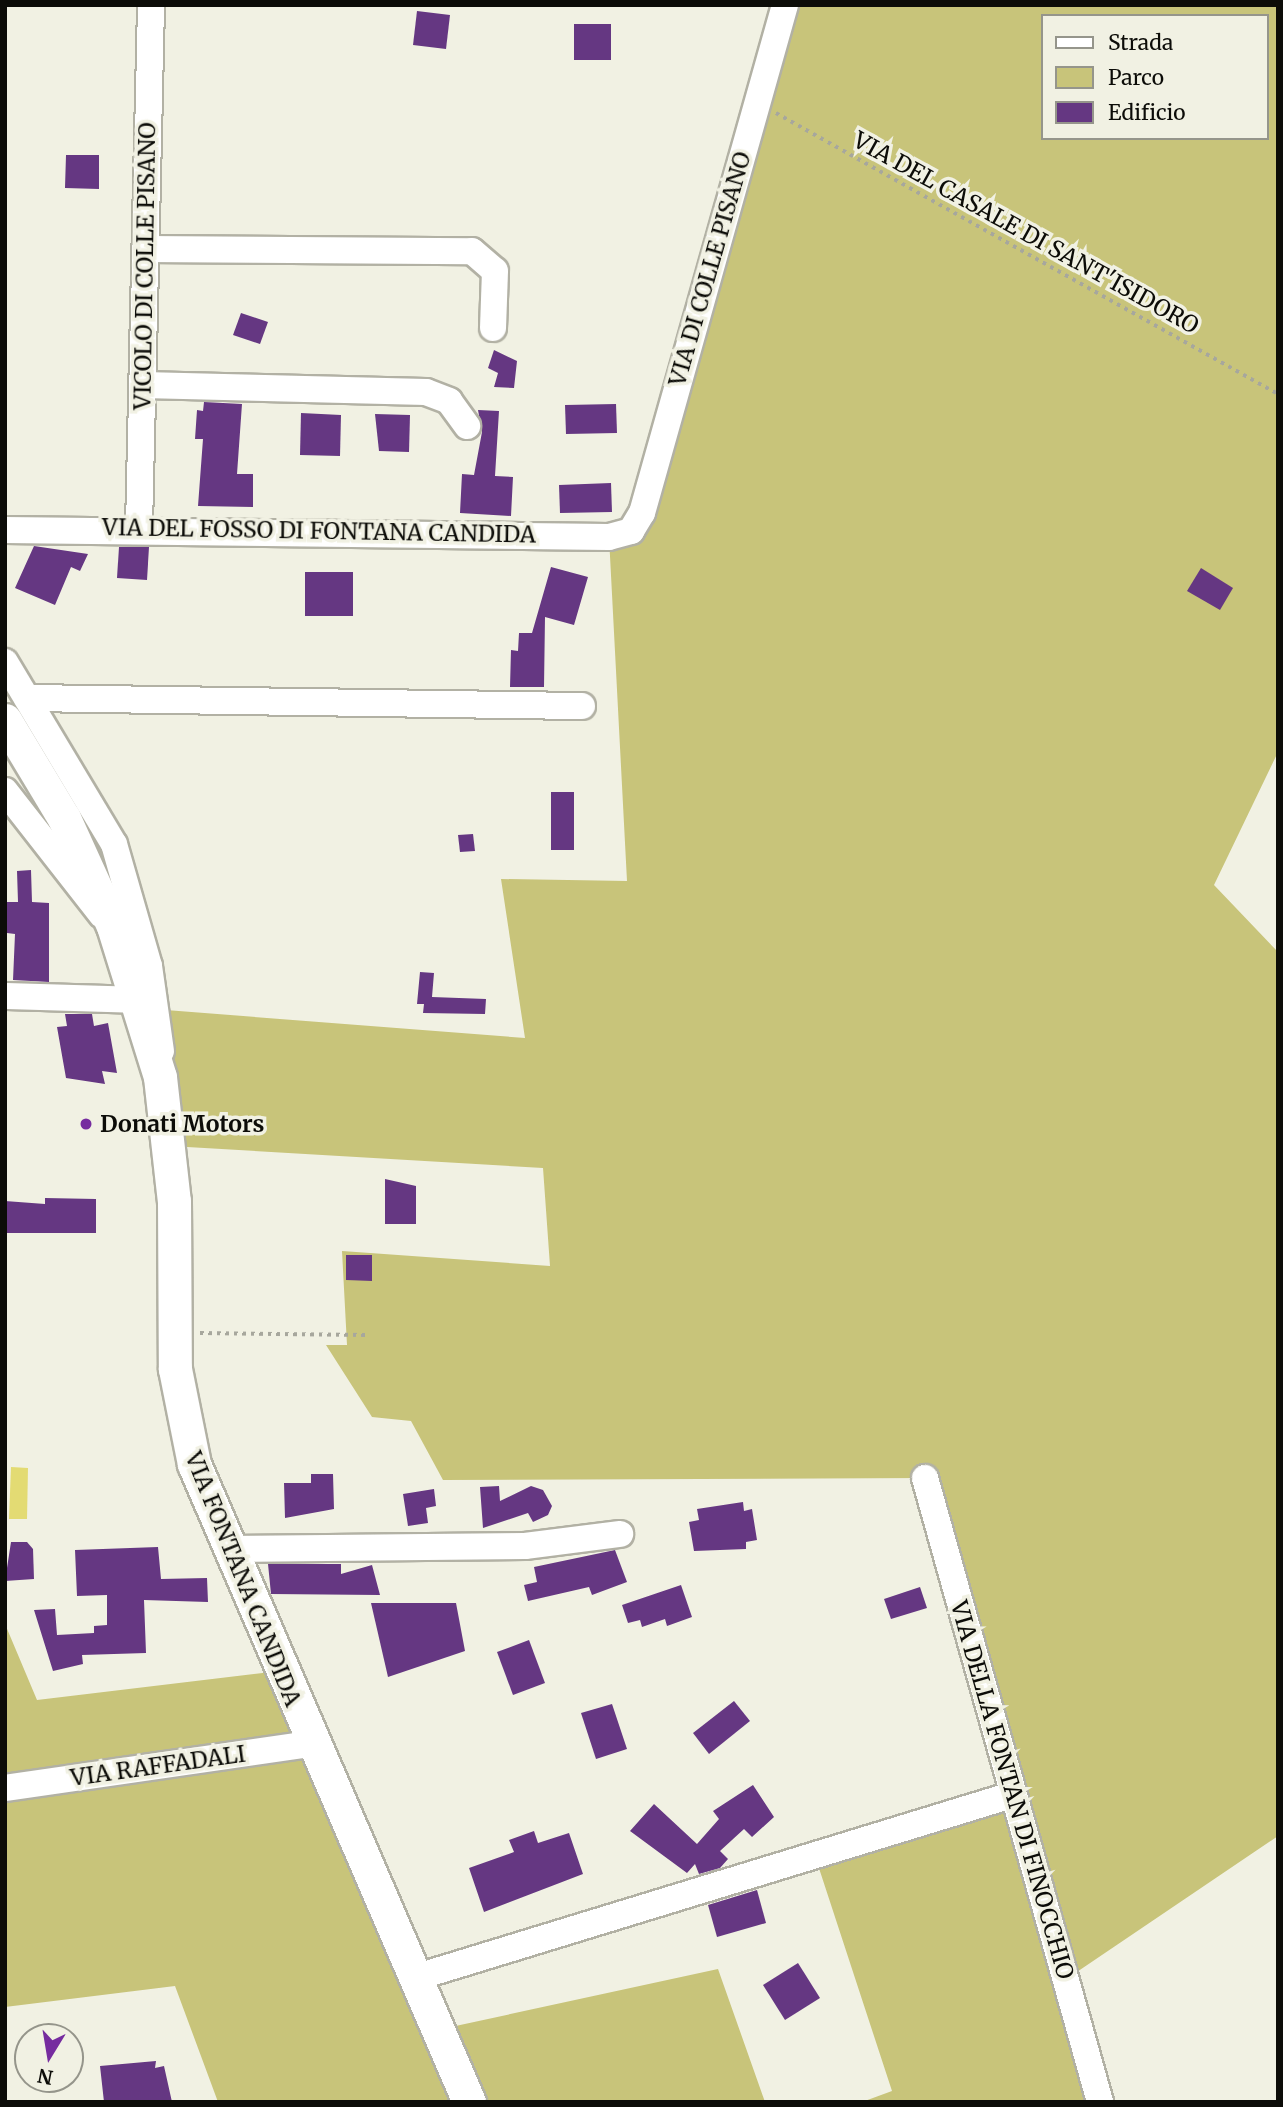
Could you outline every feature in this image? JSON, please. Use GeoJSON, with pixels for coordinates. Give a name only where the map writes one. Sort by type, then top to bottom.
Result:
{"type":"FeatureCollection","features":[{"type":"Feature","properties":{"kind":"main road","name":"VIA FONTANA CANDIDA"},"geometry":{"type":"LineString","coordinates":[[16,709],[113,926],[160,1077],[174,1201],[172,1332],[186,1436],[229,1549],[310,1744],[468,2102]]}},
{"type":"Feature","properties":{"kind":"street","name":"VICOLO DI COLLE PISANO"},"geometry":{"type":"LineString","coordinates":[[139,527],[150,5]]}},
{"type":"Feature","properties":{"kind":"street","name":"VIA DI COLLE PISANO"},"geometry":{"type":"LineString","coordinates":[[631,531],[642,513],[785,5]]}},
{"type":"Feature","properties":{"kind":"street"},"geometry":{"type":"LineString","coordinates":[[146,249],[472,251],[495,271],[493,328]]}},
{"type":"Feature","properties":{"kind":"street"},"geometry":{"type":"LineString","coordinates":[[143,385],[426,392],[449,401],[467,426]]}},
{"type":"Feature","properties":{"kind":"street","name":"VIA DEL FOSSO DI FONTANA CANDIDA"},"geometry":{"type":"LineString","coordinates":[[5,530],[139,527],[609,537],[631,531]]}},
{"type":"Feature","properties":{"kind":"street"},"geometry":{"type":"LineString","coordinates":[[5,662],[16,709],[114,844],[153,983],[160,1077]]}},
{"type":"Feature","properties":{"kind":"street"},"geometry":{"type":"LineString","coordinates":[[16,709],[582,706]]}},
{"type":"Feature","properties":{"kind":"street"},"geometry":{"type":"LineString","coordinates":[[5,791],[113,926]]}},
{"type":"Feature","properties":{"kind":"street"},"geometry":{"type":"LineString","coordinates":[[5,996],[137,1000]]}},
{"type":"Feature","properties":{"kind":"street","name":"VIA DELLA FONTAN DI FINOCCHIO"},"geometry":{"type":"LineString","coordinates":[[925,1478],[1100,2102]]}},
{"type":"Feature","properties":{"kind":"street"},"geometry":{"type":"LineString","coordinates":[[229,1549],[526,1546],[620,1534]]}},
{"type":"Feature","properties":{"kind":"street","name":"VIA RAFFADALI"},"geometry":{"type":"LineString","coordinates":[[5,1788],[310,1744]]}},
{"type":"Feature","properties":{"kind":"street"},"geometry":{"type":"LineString","coordinates":[[414,1978],[1012,1795]]}},
{"type":"Feature","properties":{"kind":"path","name":"VIA DEL CASALE DI SANT'ISIDORO"},"geometry":{"type":"LineString","coordinates":[[757,102],[1278,394]]}},
{"type":"Feature","properties":{"kind":"path"},"geometry":{"type":"LineString","coordinates":[[172,1332],[366,1335]]}},
{"type":"Feature","properties":{"kind":"green space"},"geometry":{"type":"Polygon","coordinates":[[[785,5],[1278,5],[1278,752],[1214,885],[1278,952],[1278,1836],[1065,1980],[1100,2102],[862,2102],[892,2091],[815,1856],[1012,1795],[925,1478],[443,1480],[411,1421],[372,1417],[326,1345],[347,1345],[342,1251],[550,1266],[543,1168],[170,1146],[140,1008],[525,1038],[501,879],[627,881],[609,537],[627,533],[785,5]]]}},
{"type":"Feature","properties":{"kind":"green space"},"geometry":{"type":"Polygon","coordinates":[[[5,1624],[37,1700],[280,1671],[437,2030],[718,1969],[765,2102],[218,2102],[175,1986],[5,2007],[5,1624]]]}},
{"type":"Feature","properties":{"kind":"shaded area"},"geometry":{"type":"Polygon","coordinates":[[[11,1467],[28,1468],[27,1519],[9,1519],[11,1467]]]}},
{"type":"Feature","properties":{"kind":"building"},"geometry":{"type":"Polygon","coordinates":[[[417,11],[450,15],[446,49],[413,45],[417,11]]]}},
{"type":"Feature","properties":{"kind":"building"},"geometry":{"type":"Polygon","coordinates":[[[574,24],[611,24],[611,60],[574,60],[574,24]]]}},
{"type":"Feature","properties":{"kind":"building"},"geometry":{"type":"Polygon","coordinates":[[[66,155],[99,155],[99,189],[65,188],[66,155]]]}},
{"type":"Feature","properties":{"kind":"building"},"geometry":{"type":"Polygon","coordinates":[[[241,313],[268,322],[260,344],[233,335],[241,313]]]}},
{"type":"Feature","properties":{"kind":"building"},"geometry":{"type":"Polygon","coordinates":[[[494,350],[517,361],[514,388],[494,387],[498,373],[488,368],[494,350]]]}},
{"type":"Feature","properties":{"kind":"building"},"geometry":{"type":"Polygon","coordinates":[[[204,402],[242,404],[237,474],[253,474],[253,507],[198,506],[203,439],[195,439],[197,410],[203,411],[204,402]]]}},
{"type":"Feature","properties":{"kind":"building"},"geometry":{"type":"Polygon","coordinates":[[[616,404],[617,433],[566,434],[565,405],[616,404]]]}},
{"type":"Feature","properties":{"kind":"building"},"geometry":{"type":"Polygon","coordinates":[[[478,410],[499,411],[495,476],[513,477],[511,516],[460,513],[462,474],[474,475],[482,432],[478,410]]]}},
{"type":"Feature","properties":{"kind":"building"},"geometry":{"type":"Polygon","coordinates":[[[301,413],[341,415],[340,456],[300,455],[301,413]]]}},
{"type":"Feature","properties":{"kind":"building"},"geometry":{"type":"Polygon","coordinates":[[[375,414],[410,415],[409,452],[379,451],[375,414]]]}},
{"type":"Feature","properties":{"kind":"building"},"geometry":{"type":"Polygon","coordinates":[[[611,483],[612,512],[560,513],[559,485],[611,483]]]}},
{"type":"Feature","properties":{"kind":"building"},"geometry":{"type":"Polygon","coordinates":[[[34,546],[88,554],[80,571],[71,567],[55,605],[15,588],[34,546]]]}},
{"type":"Feature","properties":{"kind":"building"},"geometry":{"type":"Polygon","coordinates":[[[119,547],[149,547],[147,580],[117,578],[119,547]]]}},
{"type":"Feature","properties":{"kind":"building"},"geometry":{"type":"Polygon","coordinates":[[[551,567],[588,577],[574,625],[545,617],[544,687],[510,687],[511,650],[518,651],[519,633],[532,633],[551,567]]]}},
{"type":"Feature","properties":{"kind":"building"},"geometry":{"type":"Polygon","coordinates":[[[1201,568],[1233,588],[1220,610],[1187,591],[1201,568]]]}},
{"type":"Feature","properties":{"kind":"building"},"geometry":{"type":"Polygon","coordinates":[[[305,572],[353,572],[353,616],[305,616],[305,572]]]}},
{"type":"Feature","properties":{"kind":"building"},"geometry":{"type":"Polygon","coordinates":[[[551,792],[574,792],[574,850],[551,850],[551,792]]]}},
{"type":"Feature","properties":{"kind":"building"},"geometry":{"type":"Polygon","coordinates":[[[473,834],[475,851],[460,852],[458,835],[473,834]]]}},
{"type":"Feature","properties":{"kind":"building"},"geometry":{"type":"Polygon","coordinates":[[[31,870],[32,902],[49,903],[49,982],[13,980],[15,934],[7,933],[7,902],[18,902],[17,871],[31,870]]]}},
{"type":"Feature","properties":{"kind":"building"},"geometry":{"type":"Polygon","coordinates":[[[420,972],[434,973],[432,997],[486,999],[485,1014],[423,1013],[424,1004],[417,1004],[420,972]]]}},
{"type":"Feature","properties":{"kind":"building"},"geometry":{"type":"Polygon","coordinates":[[[65,1014],[92,1014],[94,1026],[108,1023],[117,1073],[102,1071],[105,1084],[66,1078],[57,1027],[67,1026],[65,1014]]]}},
{"type":"Feature","properties":{"kind":"building"},"geometry":{"type":"Polygon","coordinates":[[[385,1179],[416,1186],[416,1224],[385,1224],[385,1179]]]}},
{"type":"Feature","properties":{"kind":"building"},"geometry":{"type":"Polygon","coordinates":[[[45,1198],[96,1199],[96,1233],[5,1233],[5,1201],[45,1204],[45,1198]]]}},
{"type":"Feature","properties":{"kind":"building"},"geometry":{"type":"Polygon","coordinates":[[[346,1255],[372,1255],[372,1281],[346,1280],[346,1255]]]}},
{"type":"Feature","properties":{"kind":"building"},"geometry":{"type":"Polygon","coordinates":[[[311,1474],[333,1474],[334,1509],[285,1518],[284,1483],[311,1483],[311,1474]]]}},
{"type":"Feature","properties":{"kind":"building"},"geometry":{"type":"Polygon","coordinates":[[[499,1486],[500,1501],[531,1486],[543,1490],[552,1506],[548,1515],[533,1522],[528,1513],[483,1528],[480,1487],[499,1486]]]}},
{"type":"Feature","properties":{"kind":"building"},"geometry":{"type":"Polygon","coordinates":[[[434,1489],[436,1506],[426,1508],[428,1523],[408,1526],[403,1494],[434,1489]]]}},
{"type":"Feature","properties":{"kind":"building"},"geometry":{"type":"Polygon","coordinates":[[[743,1502],[744,1511],[752,1509],[757,1540],[746,1542],[746,1549],[694,1551],[689,1522],[699,1520],[697,1509],[743,1502]]]}},
{"type":"Feature","properties":{"kind":"building"},"geometry":{"type":"Polygon","coordinates":[[[11,1542],[27,1542],[33,1549],[34,1579],[5,1581],[11,1542]]]}},
{"type":"Feature","properties":{"kind":"building"},"geometry":{"type":"Polygon","coordinates":[[[158,1547],[161,1579],[207,1578],[208,1602],[144,1600],[146,1653],[82,1655],[83,1664],[53,1671],[34,1610],[55,1609],[57,1635],[94,1633],[94,1626],[107,1625],[107,1595],[77,1596],[75,1550],[158,1547]]]}},
{"type":"Feature","properties":{"kind":"building"},"geometry":{"type":"Polygon","coordinates":[[[615,1550],[627,1582],[592,1595],[589,1587],[528,1601],[524,1585],[537,1582],[534,1567],[615,1550]]]}},
{"type":"Feature","properties":{"kind":"building"},"geometry":{"type":"Polygon","coordinates":[[[268,1564],[341,1564],[341,1574],[372,1565],[380,1595],[271,1594],[268,1564]]]}},
{"type":"Feature","properties":{"kind":"building"},"geometry":{"type":"Polygon","coordinates":[[[681,1585],[692,1617],[667,1626],[665,1619],[642,1627],[640,1620],[628,1623],[622,1605],[681,1585]]]}},
{"type":"Feature","properties":{"kind":"building"},"geometry":{"type":"Polygon","coordinates":[[[920,1587],[927,1608],[891,1619],[884,1599],[920,1587]]]}},
{"type":"Feature","properties":{"kind":"building"},"geometry":{"type":"Polygon","coordinates":[[[371,1603],[456,1603],[465,1651],[388,1677],[371,1603]]]}},
{"type":"Feature","properties":{"kind":"building"},"geometry":{"type":"Polygon","coordinates":[[[529,1640],[545,1683],[513,1695],[497,1652],[529,1640]]]}},
{"type":"Feature","properties":{"kind":"building"},"geometry":{"type":"Polygon","coordinates":[[[734,1701],[750,1721],[709,1754],[693,1733],[734,1701]]]}},
{"type":"Feature","properties":{"kind":"building"},"geometry":{"type":"Polygon","coordinates":[[[612,1704],[627,1749],[596,1759],[581,1713],[612,1704]]]}},
{"type":"Feature","properties":{"kind":"building"},"geometry":{"type":"Polygon","coordinates":[[[753,1785],[774,1817],[752,1837],[744,1829],[720,1851],[728,1859],[720,1868],[699,1874],[695,1864],[687,1873],[630,1831],[654,1804],[697,1844],[719,1819],[713,1811],[753,1785]]]}},
{"type":"Feature","properties":{"kind":"building"},"geometry":{"type":"Polygon","coordinates":[[[534,1831],[538,1843],[569,1833],[583,1874],[484,1912],[469,1868],[514,1852],[509,1840],[534,1831]]]}},
{"type":"Feature","properties":{"kind":"building"},"geometry":{"type":"Polygon","coordinates":[[[757,1890],[766,1923],[717,1937],[708,1905],[757,1890]]]}},
{"type":"Feature","properties":{"kind":"building"},"geometry":{"type":"Polygon","coordinates":[[[798,1963],[820,1998],[785,2020],[763,1985],[798,1963]]]}},
{"type":"Feature","properties":{"kind":"building"},"geometry":{"type":"Polygon","coordinates":[[[156,2061],[155,2068],[164,2066],[172,2102],[104,2102],[100,2066],[156,2061]]]}},
{"type":"Feature","properties":{"kind":"place","name":"Donati Motors"},"geometry":{"type":"Point","coordinates":[86,1124]}}]}
